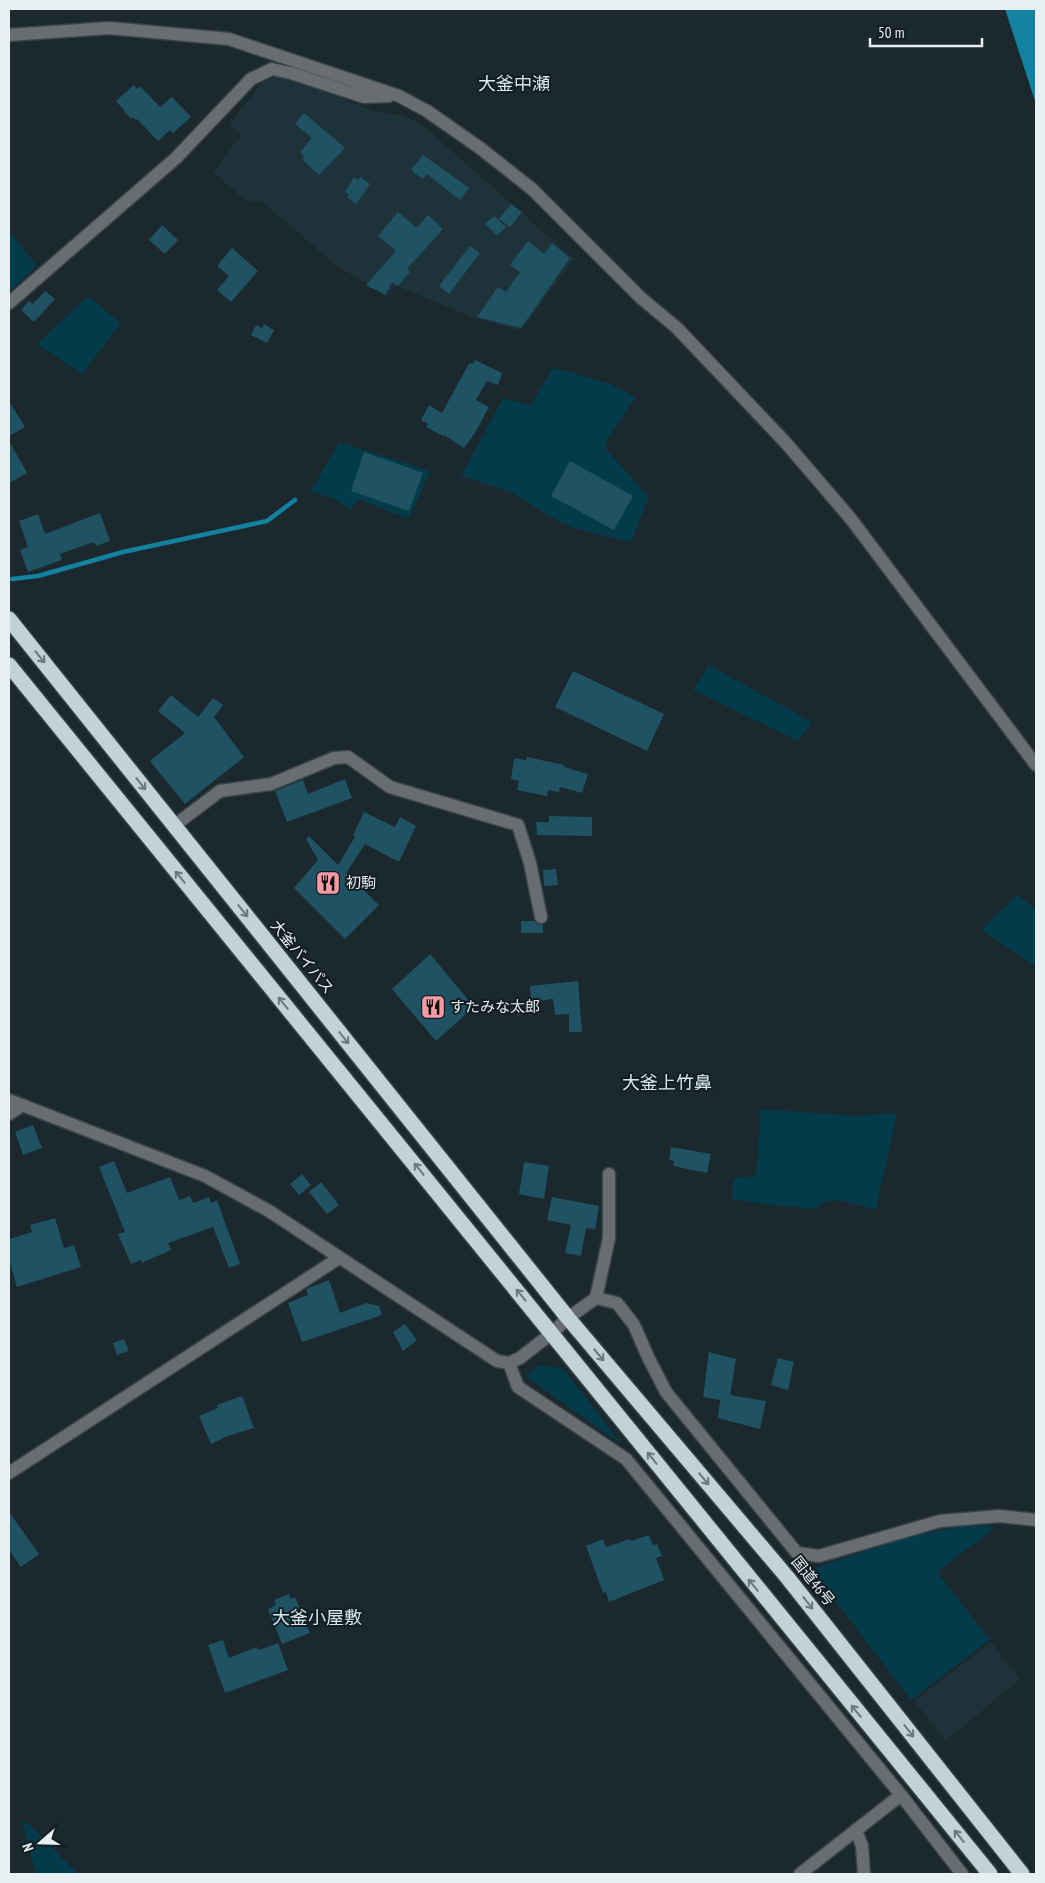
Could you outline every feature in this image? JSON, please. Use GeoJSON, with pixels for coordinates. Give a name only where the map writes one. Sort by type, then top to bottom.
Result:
{"type":"FeatureCollection","features":[{"type":"Feature","properties":{"kind":"highway","name":"大釜バイパス"},"geometry":{"type":"LineString","coordinates":[[9,619],[568,1318]]}},
{"type":"Feature","properties":{"kind":"highway"},"geometry":{"type":"LineString","coordinates":[[9,665],[552,1333],[751,1582],[990,1874]]}},
{"type":"Feature","properties":{"kind":"highway","name":"国道46号"},"geometry":{"type":"LineString","coordinates":[[568,1318],[787,1576],[1022,1874]]}},
{"type":"Feature","properties":{"kind":"street"},"geometry":{"type":"LineString","coordinates":[[9,35],[109,28],[229,40],[399,96],[427,111],[480,148],[532,189],[641,298],[677,328],[786,443],[851,519],[1036,765]]}},
{"type":"Feature","properties":{"kind":"street"},"geometry":{"type":"LineString","coordinates":[[9,303],[176,158],[252,79],[272,69],[291,73],[364,96],[399,96]]}},
{"type":"Feature","properties":{"kind":"street"},"geometry":{"type":"LineString","coordinates":[[175,825],[220,791],[271,784],[334,758],[348,757],[390,786],[518,824],[530,863],[542,917]]}},
{"type":"Feature","properties":{"kind":"street"},"geometry":{"type":"LineString","coordinates":[[9,1100],[205,1176],[268,1211],[497,1361],[509,1363],[520,1358],[568,1318],[596,1298],[609,1238],[608,1174]]}},
{"type":"Feature","properties":{"kind":"street"},"geometry":{"type":"LineString","coordinates":[[9,1114],[22,1105]]}},
{"type":"Feature","properties":{"kind":"street"},"geometry":{"type":"LineString","coordinates":[[9,1473],[339,1258]]}},
{"type":"Feature","properties":{"kind":"street"},"geometry":{"type":"LineString","coordinates":[[596,1298],[618,1303],[634,1325],[666,1392],[796,1553],[819,1556],[940,1521],[1000,1516],[1036,1520]]}},
{"type":"Feature","properties":{"kind":"street"},"geometry":{"type":"LineString","coordinates":[[509,1363],[518,1388],[626,1459],[901,1795],[962,1874]]}},
{"type":"Feature","properties":{"kind":"street"},"geometry":{"type":"LineString","coordinates":[[800,1874],[901,1795]]}},
{"type":"Feature","properties":{"kind":"street"},"geometry":{"type":"LineString","coordinates":[[856,1830],[862,1846],[864,1874]]}},
{"type":"Feature","properties":{"kind":"shaded area"},"geometry":{"type":"Polygon","coordinates":[[[275,77],[292,79],[373,111],[400,115],[421,124],[574,259],[522,329],[518,330],[471,317],[395,285],[387,296],[334,264],[261,202],[246,201],[213,172],[242,134],[228,126],[263,82],[275,77]]]}},
{"type":"Feature","properties":{"kind":"shaded area"},"geometry":{"type":"Polygon","coordinates":[[[9,231],[37,266],[9,291],[9,231]]]}},
{"type":"Feature","properties":{"kind":"shaded area"},"geometry":{"type":"Polygon","coordinates":[[[86,298],[91,298],[121,323],[82,374],[37,344],[86,298]]]}},
{"type":"Feature","properties":{"kind":"shaded area"},"geometry":{"type":"Polygon","coordinates":[[[552,369],[559,369],[610,384],[636,397],[606,442],[606,449],[649,497],[631,542],[577,529],[558,521],[509,491],[461,476],[503,398],[531,405],[552,369]]]}},
{"type":"Feature","properties":{"kind":"shaded area"},"geometry":{"type":"Polygon","coordinates":[[[339,442],[430,471],[409,519],[358,499],[351,510],[334,499],[311,491],[339,442]]]}},
{"type":"Feature","properties":{"kind":"shaded area"},"geometry":{"type":"Polygon","coordinates":[[[709,665],[812,722],[798,741],[693,690],[709,665]]]}},
{"type":"Feature","properties":{"kind":"shaded area"},"geometry":{"type":"Polygon","coordinates":[[[1017,895],[1036,909],[1036,967],[983,931],[983,928],[1017,895]]]}},
{"type":"Feature","properties":{"kind":"shaded area"},"geometry":{"type":"Polygon","coordinates":[[[761,1109],[857,1116],[897,1113],[876,1210],[840,1201],[825,1202],[819,1205],[818,1209],[770,1205],[732,1199],[733,1178],[756,1176],[761,1109]]]}},
{"type":"Feature","properties":{"kind":"shaded area"},"geometry":{"type":"Polygon","coordinates":[[[540,1365],[561,1368],[567,1373],[621,1444],[525,1376],[540,1365]]]}},
{"type":"Feature","properties":{"kind":"shaded area"},"geometry":{"type":"Polygon","coordinates":[[[968,1525],[996,1527],[937,1572],[990,1640],[911,1700],[811,1569],[904,1538],[968,1525]]]}},
{"type":"Feature","properties":{"kind":"shaded area"},"geometry":{"type":"Polygon","coordinates":[[[991,1642],[1020,1679],[946,1741],[914,1701],[991,1642]]]}},
{"type":"Feature","properties":{"kind":"shaded area"},"geometry":{"type":"Polygon","coordinates":[[[22,1821],[29,1824],[78,1874],[36,1874],[22,1821]]]}},
{"type":"Feature","properties":{"kind":"water"},"geometry":{"type":"Polygon","coordinates":[[[1005,9],[1036,9],[1036,104],[1005,9]]]}},
{"type":"Feature","properties":{"kind":"building"},"geometry":{"type":"Polygon","coordinates":[[[134,85],[137,89],[140,86],[160,107],[172,97],[191,117],[173,133],[170,130],[158,141],[137,119],[133,117],[131,119],[116,101],[134,85]]]}},
{"type":"Feature","properties":{"kind":"building"},"geometry":{"type":"Polygon","coordinates":[[[304,113],[345,148],[319,175],[302,159],[305,157],[300,152],[312,138],[295,124],[304,113]]]}},
{"type":"Feature","properties":{"kind":"building"},"geometry":{"type":"Polygon","coordinates":[[[423,155],[469,188],[460,200],[427,174],[422,179],[411,170],[423,155]]]}},
{"type":"Feature","properties":{"kind":"building"},"geometry":{"type":"Polygon","coordinates":[[[354,177],[358,180],[361,177],[370,184],[356,204],[347,197],[349,194],[345,192],[354,177]]]}},
{"type":"Feature","properties":{"kind":"building"},"geometry":{"type":"Polygon","coordinates":[[[511,204],[522,212],[510,227],[499,219],[511,204]]]}},
{"type":"Feature","properties":{"kind":"building"},"geometry":{"type":"Polygon","coordinates":[[[398,212],[417,228],[428,215],[443,229],[407,269],[410,272],[398,286],[392,282],[385,295],[366,285],[396,251],[378,236],[398,212]]]}},
{"type":"Feature","properties":{"kind":"building"},"geometry":{"type":"Polygon","coordinates":[[[494,216],[506,227],[497,236],[485,224],[494,216]]]}},
{"type":"Feature","properties":{"kind":"building"},"geometry":{"type":"Polygon","coordinates":[[[162,225],[178,240],[165,254],[149,240],[162,225]]]}},
{"type":"Feature","properties":{"kind":"building"},"geometry":{"type":"Polygon","coordinates":[[[528,241],[544,254],[552,243],[570,258],[521,328],[477,317],[498,287],[506,292],[520,272],[510,265],[528,241]]]}},
{"type":"Feature","properties":{"kind":"building"},"geometry":{"type":"Polygon","coordinates":[[[470,246],[480,253],[449,294],[439,286],[470,246]]]}},
{"type":"Feature","properties":{"kind":"building"},"geometry":{"type":"Polygon","coordinates":[[[232,248],[258,271],[231,302],[217,290],[229,276],[217,266],[232,248]]]}},
{"type":"Feature","properties":{"kind":"building"},"geometry":{"type":"Polygon","coordinates":[[[45,291],[55,299],[34,322],[21,310],[29,301],[33,304],[45,291]]]}},
{"type":"Feature","properties":{"kind":"building"},"geometry":{"type":"Polygon","coordinates":[[[264,324],[274,330],[267,343],[251,335],[256,325],[262,328],[264,324]]]}},
{"type":"Feature","properties":{"kind":"building"},"geometry":{"type":"Polygon","coordinates":[[[475,360],[502,373],[498,385],[487,381],[476,400],[489,407],[475,433],[464,448],[444,435],[426,427],[428,424],[421,420],[429,405],[442,413],[468,365],[470,363],[473,364],[475,360]]]}},
{"type":"Feature","properties":{"kind":"building"},"geometry":{"type":"Polygon","coordinates":[[[9,401],[25,427],[9,436],[9,401]]]}},
{"type":"Feature","properties":{"kind":"building"},"geometry":{"type":"Polygon","coordinates":[[[9,441],[27,473],[9,483],[9,441]]]}},
{"type":"Feature","properties":{"kind":"building"},"geometry":{"type":"Polygon","coordinates":[[[364,452],[423,473],[409,511],[351,491],[364,452]]]}},
{"type":"Feature","properties":{"kind":"building"},"geometry":{"type":"Polygon","coordinates":[[[570,461],[633,496],[614,530],[551,496],[570,461]]]}},
{"type":"Feature","properties":{"kind":"building"},"geometry":{"type":"Polygon","coordinates":[[[100,513],[110,541],[96,546],[94,542],[60,554],[62,560],[28,572],[20,550],[28,547],[19,521],[38,514],[45,534],[100,513]]]}},
{"type":"Feature","properties":{"kind":"building"},"geometry":{"type":"Polygon","coordinates":[[[573,671],[664,714],[647,751],[555,707],[573,671]]]}},
{"type":"Feature","properties":{"kind":"building"},"geometry":{"type":"Polygon","coordinates":[[[171,695],[198,717],[213,698],[223,705],[214,717],[244,757],[185,804],[150,761],[185,733],[158,711],[171,695]]]}},
{"type":"Feature","properties":{"kind":"building"},"geometry":{"type":"Polygon","coordinates":[[[527,757],[564,765],[564,767],[588,774],[582,793],[560,787],[559,792],[548,790],[547,796],[517,790],[519,781],[511,779],[514,758],[526,760],[527,757]]]}},
{"type":"Feature","properties":{"kind":"building"},"geometry":{"type":"Polygon","coordinates":[[[345,779],[352,798],[287,822],[275,791],[303,780],[308,794],[345,779]]]}},
{"type":"Feature","properties":{"kind":"building"},"geometry":{"type":"Polygon","coordinates":[[[364,812],[395,827],[400,817],[416,826],[399,862],[365,844],[346,873],[379,905],[345,939],[294,888],[318,860],[306,839],[309,836],[338,865],[355,837],[353,835],[364,812]]]}},
{"type":"Feature","properties":{"kind":"building"},"geometry":{"type":"Polygon","coordinates":[[[549,816],[592,817],[592,836],[537,835],[536,822],[549,822],[549,816]]]}},
{"type":"Feature","properties":{"kind":"building"},"geometry":{"type":"Polygon","coordinates":[[[556,869],[558,885],[544,886],[543,870],[556,869]]]}},
{"type":"Feature","properties":{"kind":"building"},"geometry":{"type":"Polygon","coordinates":[[[521,921],[534,921],[543,925],[543,933],[521,933],[521,921]]]}},
{"type":"Feature","properties":{"kind":"building"},"geometry":{"type":"Polygon","coordinates":[[[430,954],[474,1007],[436,1041],[392,989],[430,954]]]}},
{"type":"Feature","properties":{"kind":"building"},"geometry":{"type":"Polygon","coordinates":[[[578,981],[582,1032],[569,1032],[569,1014],[555,1015],[553,999],[531,1002],[530,986],[578,981]]]}},
{"type":"Feature","properties":{"kind":"building"},"geometry":{"type":"Polygon","coordinates":[[[33,1125],[42,1148],[23,1155],[15,1132],[33,1125]]]}},
{"type":"Feature","properties":{"kind":"building"},"geometry":{"type":"Polygon","coordinates":[[[671,1147],[711,1154],[707,1173],[673,1166],[674,1161],[669,1160],[671,1147]]]}},
{"type":"Feature","properties":{"kind":"building"},"geometry":{"type":"Polygon","coordinates":[[[114,1161],[127,1193],[170,1177],[179,1200],[190,1196],[193,1203],[209,1197],[211,1203],[217,1200],[240,1264],[229,1268],[213,1227],[168,1243],[171,1250],[142,1263],[141,1260],[131,1264],[118,1234],[125,1232],[99,1167],[114,1161]]]}},
{"type":"Feature","properties":{"kind":"building"},"geometry":{"type":"Polygon","coordinates":[[[524,1162],[549,1166],[544,1199],[519,1194],[524,1162]]]}},
{"type":"Feature","properties":{"kind":"building"},"geometry":{"type":"Polygon","coordinates":[[[302,1174],[311,1185],[299,1195],[290,1184],[302,1174]]]}},
{"type":"Feature","properties":{"kind":"building"},"geometry":{"type":"Polygon","coordinates":[[[321,1182],[339,1205],[327,1214],[309,1192],[321,1182]]]}},
{"type":"Feature","properties":{"kind":"building"},"geometry":{"type":"Polygon","coordinates":[[[552,1197],[599,1206],[595,1229],[586,1228],[581,1256],[565,1253],[571,1225],[547,1220],[552,1197]]]}},
{"type":"Feature","properties":{"kind":"building"},"geometry":{"type":"Polygon","coordinates":[[[55,1218],[64,1248],[74,1245],[81,1267],[17,1287],[9,1260],[9,1239],[32,1232],[30,1225],[55,1218]]]}},
{"type":"Feature","properties":{"kind":"building"},"geometry":{"type":"Polygon","coordinates":[[[329,1280],[340,1313],[366,1303],[379,1306],[382,1315],[302,1342],[288,1303],[308,1295],[306,1289],[329,1280]]]}},
{"type":"Feature","properties":{"kind":"building"},"geometry":{"type":"Polygon","coordinates":[[[405,1324],[417,1340],[403,1351],[393,1332],[405,1324]]]}},
{"type":"Feature","properties":{"kind":"building"},"geometry":{"type":"Polygon","coordinates":[[[124,1339],[129,1351],[117,1355],[113,1343],[124,1339]]]}},
{"type":"Feature","properties":{"kind":"building"},"geometry":{"type":"Polygon","coordinates":[[[709,1352],[736,1359],[730,1395],[766,1401],[760,1429],[718,1418],[720,1400],[703,1397],[709,1352]]]}},
{"type":"Feature","properties":{"kind":"building"},"geometry":{"type":"Polygon","coordinates":[[[778,1358],[794,1362],[788,1390],[771,1385],[778,1358]]]}},
{"type":"Feature","properties":{"kind":"building"},"geometry":{"type":"Polygon","coordinates":[[[242,1396],[254,1428],[228,1436],[211,1444],[199,1416],[218,1408],[217,1405],[242,1396]]]}},
{"type":"Feature","properties":{"kind":"building"},"geometry":{"type":"Polygon","coordinates":[[[9,1512],[39,1554],[21,1567],[9,1550],[9,1512]]]}},
{"type":"Feature","properties":{"kind":"building"},"geometry":{"type":"Polygon","coordinates":[[[649,1535],[653,1545],[657,1544],[662,1556],[656,1558],[664,1580],[609,1602],[606,1592],[603,1593],[586,1546],[603,1539],[606,1547],[649,1535]]]}},
{"type":"Feature","properties":{"kind":"building"},"geometry":{"type":"Polygon","coordinates":[[[289,1594],[291,1599],[295,1597],[310,1633],[282,1644],[268,1609],[276,1605],[274,1600],[289,1594]]]}},
{"type":"Feature","properties":{"kind":"building"},"geometry":{"type":"Polygon","coordinates":[[[223,1640],[229,1658],[257,1647],[259,1650],[278,1643],[288,1670],[225,1693],[208,1645],[223,1640]]]}},
{"type":"Feature","properties":{"kind":"waterway"},"geometry":{"type":"LineString","coordinates":[[12,579],[38,576],[123,552],[267,521],[295,500]]}},
{"type":"Feature","properties":{"kind":"place","name":"初駒"},"geometry":{"type":"Point","coordinates":[328,883]}},
{"type":"Feature","properties":{"kind":"place","name":"すたみな太郎"},"geometry":{"type":"Point","coordinates":[433,1007]}},
{"type":"Feature","properties":{"kind":"district","name":"大釜中瀬"},"geometry":{"type":"Point","coordinates":[514,84]}},
{"type":"Feature","properties":{"kind":"district","name":"大釜上竹鼻"},"geometry":{"type":"Point","coordinates":[667,1083]}},
{"type":"Feature","properties":{"kind":"district","name":"大釜小屋敷"},"geometry":{"type":"Point","coordinates":[317,1618]}}]}
